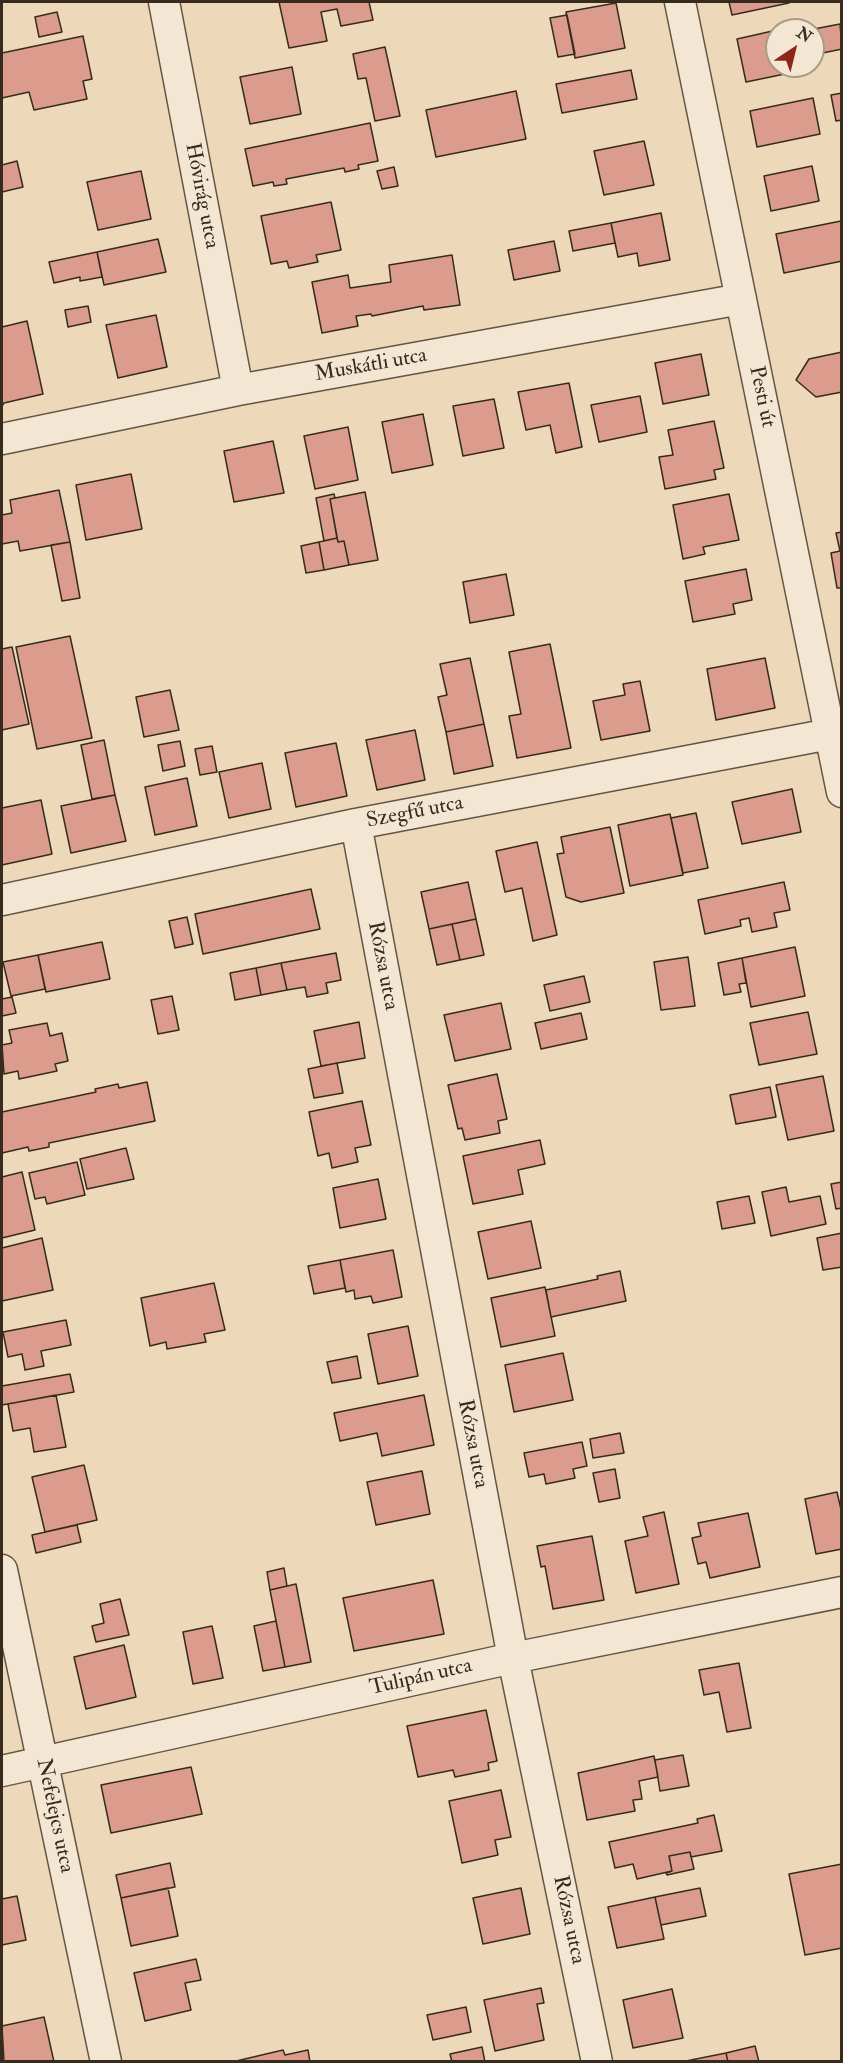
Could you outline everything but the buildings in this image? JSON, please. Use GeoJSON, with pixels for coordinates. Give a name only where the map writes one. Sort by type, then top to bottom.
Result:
{"type":"FeatureCollection","features":[{"type":"Feature","properties":{"kind":"street","name":"Hóvirág utca"},"geometry":{"type":"LineString","coordinates":[[164,2],[238,390]]}},
{"type":"Feature","properties":{"kind":"street","name":"Pesti út"},"geometry":{"type":"LineString","coordinates":[[680,2],[842,792]]}},
{"type":"Feature","properties":{"kind":"street","name":"Muskátli utca"},"geometry":{"type":"LineString","coordinates":[[2,439],[238,390],[741,299]]}},
{"type":"Feature","properties":{"kind":"street","name":"Szegfű utca"},"geometry":{"type":"LineString","coordinates":[[2,900],[356,824],[830,734]]}},
{"type":"Feature","properties":{"kind":"street","name":"Rózsa utca"},"geometry":{"type":"LineString","coordinates":[[356,824],[513,1658],[597,2061]]}},
{"type":"Feature","properties":{"kind":"street","name":"Nefelejcs utca"},"geometry":{"type":"LineString","coordinates":[[2,1570],[106,2061]]}},
{"type":"Feature","properties":{"kind":"street","name":"Tulipán utca"},"geometry":{"type":"LineString","coordinates":[[2,1772],[513,1658],[842,1592]]}}]}
